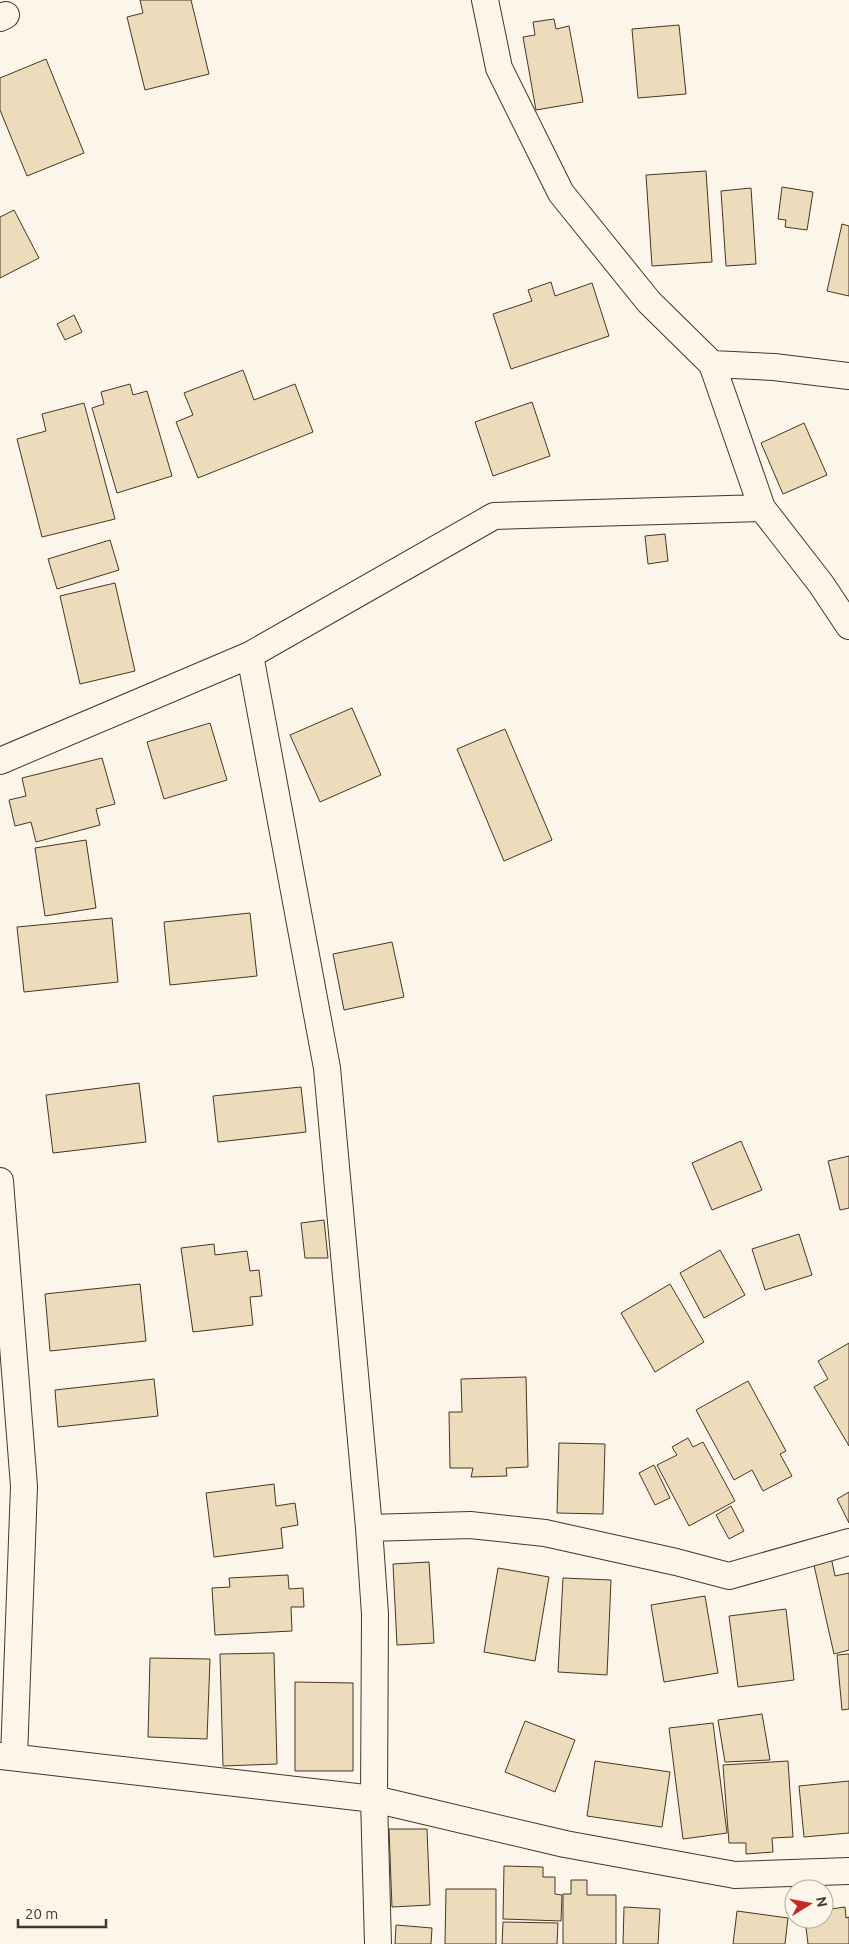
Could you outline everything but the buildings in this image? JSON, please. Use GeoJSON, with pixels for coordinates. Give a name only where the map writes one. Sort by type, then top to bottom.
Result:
{"type":"FeatureCollection","features":[{"type":"Feature","properties":{"kind":"street"},"geometry":{"type":"LineString","coordinates":[[485,0],[499,68],[561,193],[650,302],[712,364],[762,508],[821,584],[849,626]]}},
{"type":"Feature","properties":{"kind":"street"},"geometry":{"type":"LineString","coordinates":[[712,364],[774,367],[849,376]]}},
{"type":"Feature","properties":{"kind":"street"},"geometry":{"type":"LineString","coordinates":[[0,761],[250,655],[494,516],[762,508]]}},
{"type":"Feature","properties":{"kind":"street"},"geometry":{"type":"LineString","coordinates":[[250,655],[327,1068],[369,1528],[375,1614],[374,1799],[378,1944]]}},
{"type":"Feature","properties":{"kind":"street"},"geometry":{"type":"LineString","coordinates":[[0,1181],[24,1486],[7,1756],[374,1799],[565,1844],[735,1875],[849,1871]]}},
{"type":"Feature","properties":{"kind":"street"},"geometry":{"type":"LineString","coordinates":[[369,1528],[470,1525],[545,1533],[676,1562],[728,1576],[849,1542]]}}]}
